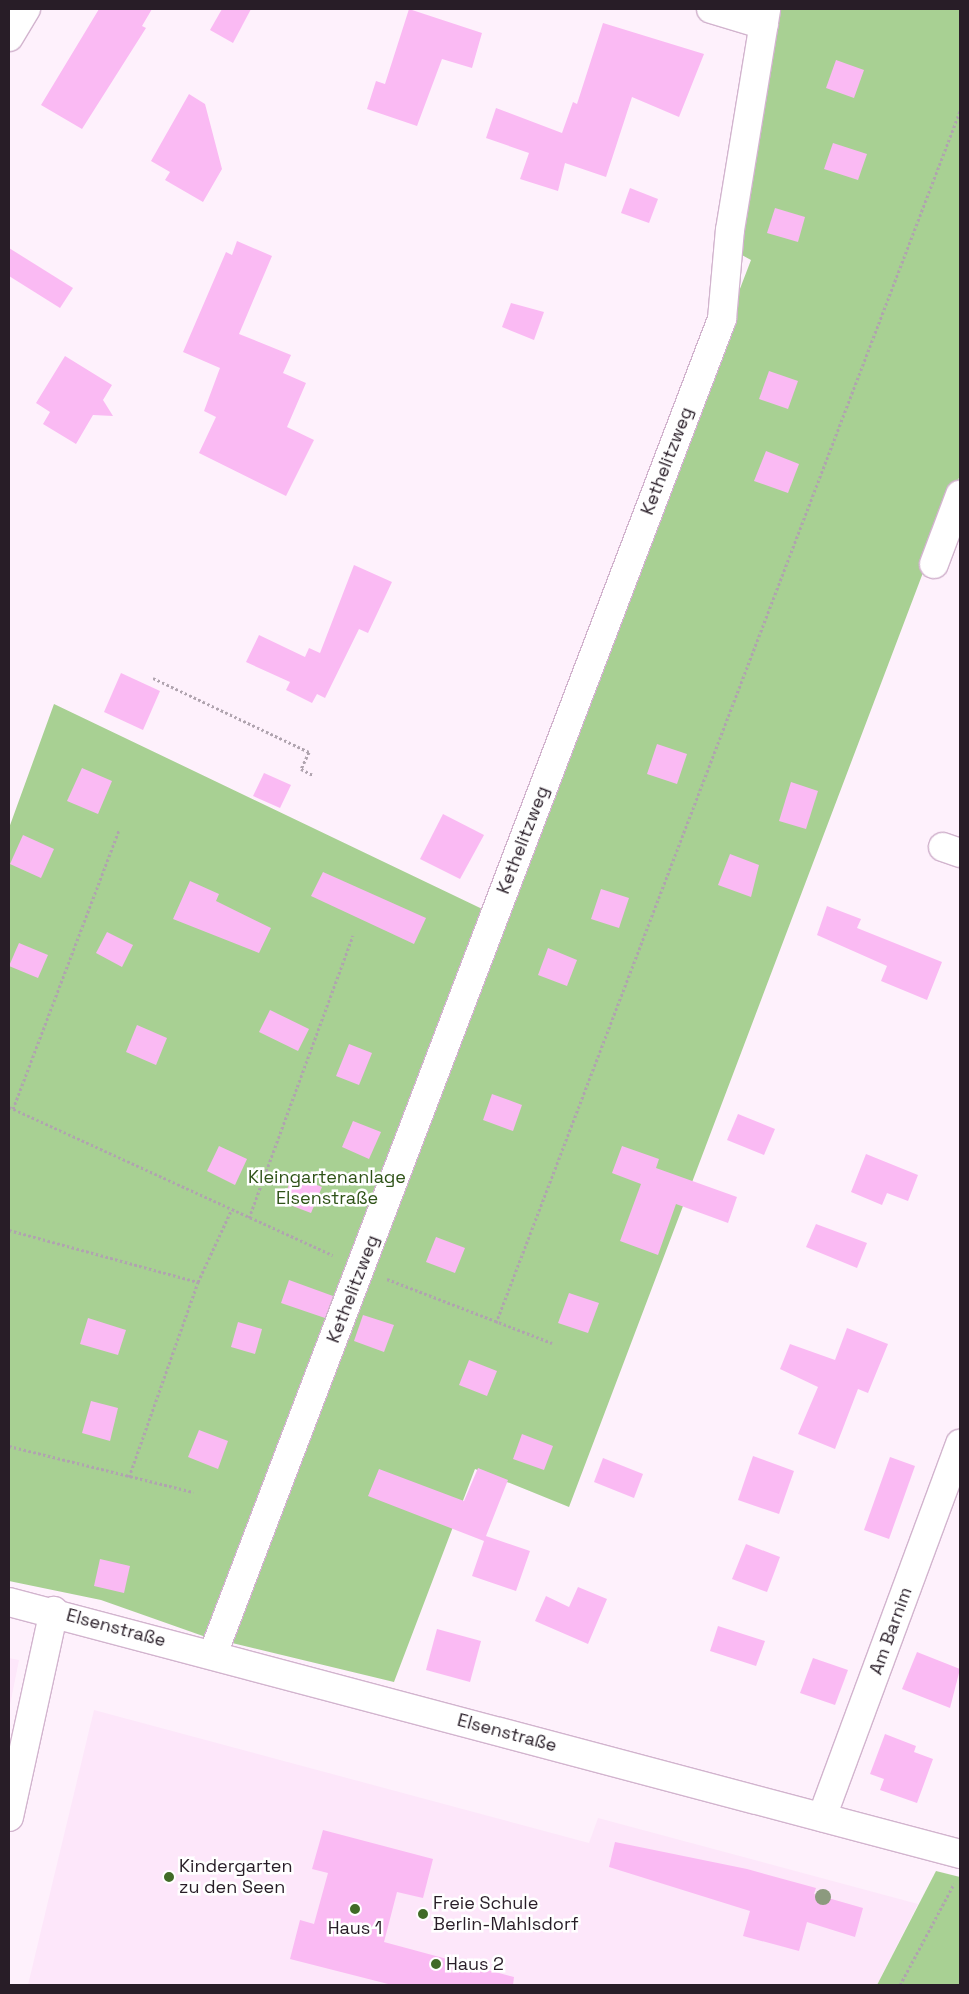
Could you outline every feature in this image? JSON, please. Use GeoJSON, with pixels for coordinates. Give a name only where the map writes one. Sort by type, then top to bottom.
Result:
{"type":"FeatureCollection","features":[{"type":"Feature","properties":{"kind":"street"},"geometry":{"type":"LineString","coordinates":[[9,37],[26,9]]}},
{"type":"Feature","properties":{"kind":"street"},"geometry":{"type":"LineString","coordinates":[[711,9],[765,17]]}},
{"type":"Feature","properties":{"kind":"street","name":"Kethelitzweg"},"geometry":{"type":"LineString","coordinates":[[213,1654],[722,319],[730,230],[765,17]]}},
{"type":"Feature","properties":{"kind":"street"},"geometry":{"type":"LineString","coordinates":[[934,564],[960,495]]}},
{"type":"Feature","properties":{"kind":"street","name":"Am Barnim"},"geometry":{"type":"LineString","coordinates":[[822,1817],[960,1444]]}},
{"type":"Feature","properties":{"kind":"street","name":"Elsenstraße"},"geometry":{"type":"LineString","coordinates":[[9,1602],[54,1611],[822,1817],[958,1867]]}},
{"type":"Feature","properties":{"kind":"street","name":"Elsenstraße"},"geometry":{"type":"LineString","coordinates":[[9,1817],[54,1611]]}},
{"type":"Feature","properties":{"kind":"path"},"geometry":{"type":"LineString","coordinates":[[496,1323],[960,111]]}},
{"type":"Feature","properties":{"kind":"path"},"geometry":{"type":"LineString","coordinates":[[153,678],[309,752],[301,769],[314,775]]}},
{"type":"Feature","properties":{"kind":"path"},"geometry":{"type":"LineString","coordinates":[[13,1109],[119,830]]}},
{"type":"Feature","properties":{"kind":"path"},"geometry":{"type":"LineString","coordinates":[[249,1218],[353,936]]}},
{"type":"Feature","properties":{"kind":"path"},"geometry":{"type":"LineString","coordinates":[[9,1107],[231,1211],[361,1268],[496,1323],[552,1343]]}},
{"type":"Feature","properties":{"kind":"path"},"geometry":{"type":"LineString","coordinates":[[129,1477],[198,1282],[231,1211]]}},
{"type":"Feature","properties":{"kind":"path"},"geometry":{"type":"LineString","coordinates":[[9,1230],[198,1282]]}},
{"type":"Feature","properties":{"kind":"path"},"geometry":{"type":"LineString","coordinates":[[9,1446],[193,1492]]}},
{"type":"Feature","properties":{"kind":"path"},"geometry":{"type":"LineString","coordinates":[[900,1985],[958,1867]]}},
{"type":"Feature","properties":{"kind":"shaded area"},"geometry":{"type":"Polygon","coordinates":[[[9,1658],[19,1660],[9,1710],[9,1658]]]}},
{"type":"Feature","properties":{"kind":"shaded area"},"geometry":{"type":"Polygon","coordinates":[[[94,1710],[589,1843],[598,1818],[918,1904],[877,1985],[28,1985],[94,1710]]]}},
{"type":"Feature","properties":{"kind":"green space","name":"Kleingartenanlage Elsenstraße"},"geometry":{"type":"Polygon","coordinates":[[[776,9],[960,9],[960,475],[569,1507],[475,1469],[394,1682],[203,1636],[101,1600],[9,1581],[9,828],[54,704],[499,917],[751,260],[740,254],[776,9]]]}},
{"type":"Feature","properties":{"kind":"green space"},"geometry":{"type":"Polygon","coordinates":[[[936,1871],[960,1877],[960,1985],[877,1985],[936,1871]]]}},
{"type":"Feature","properties":{"kind":"building"},"geometry":{"type":"Polygon","coordinates":[[[99,9],[152,9],[142,26],[146,28],[82,129],[41,105],[99,9]]]}},
{"type":"Feature","properties":{"kind":"building"},"geometry":{"type":"Polygon","coordinates":[[[222,9],[251,9],[233,43],[210,30],[222,9]]]}},
{"type":"Feature","properties":{"kind":"building"},"geometry":{"type":"Polygon","coordinates":[[[409,9],[482,33],[472,68],[442,59],[417,126],[367,109],[376,81],[385,84],[409,9]]]}},
{"type":"Feature","properties":{"kind":"building"},"geometry":{"type":"Polygon","coordinates":[[[603,23],[704,54],[679,117],[632,97],[606,177],[565,163],[558,191],[520,179],[529,153],[486,138],[496,108],[562,133],[573,102],[577,104],[603,23]]]}},
{"type":"Feature","properties":{"kind":"building"},"geometry":{"type":"Polygon","coordinates":[[[836,60],[864,70],[854,98],[826,88],[836,60]]]}},
{"type":"Feature","properties":{"kind":"building"},"geometry":{"type":"Polygon","coordinates":[[[189,94],[205,104],[222,169],[203,202],[165,180],[170,172],[151,161],[189,94]]]}},
{"type":"Feature","properties":{"kind":"building"},"geometry":{"type":"Polygon","coordinates":[[[833,143],[867,154],[858,180],[824,169],[833,143]]]}},
{"type":"Feature","properties":{"kind":"building"},"geometry":{"type":"Polygon","coordinates":[[[630,188],[658,199],[649,223],[621,213],[630,188]]]}},
{"type":"Feature","properties":{"kind":"building"},"geometry":{"type":"Polygon","coordinates":[[[775,208],[805,217],[798,242],[767,233],[775,208]]]}},
{"type":"Feature","properties":{"kind":"building"},"geometry":{"type":"Polygon","coordinates":[[[237,241],[272,256],[239,334],[291,355],[283,373],[306,383],[287,427],[314,440],[286,496],[199,453],[216,417],[204,411],[220,368],[183,352],[226,252],[232,255],[237,241]]]}},
{"type":"Feature","properties":{"kind":"building"},"geometry":{"type":"Polygon","coordinates":[[[9,248],[73,288],[60,308],[9,276],[9,248]]]}},
{"type":"Feature","properties":{"kind":"building"},"geometry":{"type":"Polygon","coordinates":[[[511,303],[544,312],[534,340],[502,327],[511,303]]]}},
{"type":"Feature","properties":{"kind":"building"},"geometry":{"type":"Polygon","coordinates":[[[65,356],[112,385],[103,400],[113,416],[93,415],[76,444],[43,424],[50,412],[36,403],[65,356]]]}},
{"type":"Feature","properties":{"kind":"building"},"geometry":{"type":"Polygon","coordinates":[[[769,371],[798,381],[788,409],[759,399],[769,371]]]}},
{"type":"Feature","properties":{"kind":"building"},"geometry":{"type":"Polygon","coordinates":[[[766,451],[799,464],[788,493],[754,481],[766,451]]]}},
{"type":"Feature","properties":{"kind":"building"},"geometry":{"type":"Polygon","coordinates":[[[354,565],[392,582],[368,633],[359,629],[325,698],[317,694],[312,703],[286,690],[290,682],[246,662],[259,635],[305,657],[309,648],[320,653],[354,565]]]}},
{"type":"Feature","properties":{"kind":"building"},"geometry":{"type":"Polygon","coordinates":[[[121,673],[160,691],[143,730],[104,712],[121,673]]]}},
{"type":"Feature","properties":{"kind":"building"},"geometry":{"type":"Polygon","coordinates":[[[657,744],[687,754],[677,784],[647,774],[657,744]]]}},
{"type":"Feature","properties":{"kind":"building"},"geometry":{"type":"Polygon","coordinates":[[[82,768],[112,781],[98,814],[67,801],[82,768]]]}},
{"type":"Feature","properties":{"kind":"building"},"geometry":{"type":"Polygon","coordinates":[[[264,773],[291,785],[280,808],[253,796],[264,773]]]}},
{"type":"Feature","properties":{"kind":"building"},"geometry":{"type":"Polygon","coordinates":[[[791,782],[818,791],[806,829],[779,821],[791,782]]]}},
{"type":"Feature","properties":{"kind":"building"},"geometry":{"type":"Polygon","coordinates":[[[443,814],[484,835],[460,879],[420,859],[443,814]]]}},
{"type":"Feature","properties":{"kind":"building"},"geometry":{"type":"Polygon","coordinates":[[[23,835],[54,849],[41,878],[10,864],[23,835]]]}},
{"type":"Feature","properties":{"kind":"building"},"geometry":{"type":"Polygon","coordinates":[[[730,854],[759,865],[751,897],[718,885],[730,854]]]}},
{"type":"Feature","properties":{"kind":"building"},"geometry":{"type":"Polygon","coordinates":[[[323,872],[426,918],[414,944],[311,896],[323,872]]]}},
{"type":"Feature","properties":{"kind":"building"},"geometry":{"type":"Polygon","coordinates":[[[190,881],[219,894],[216,901],[271,928],[259,953],[173,919],[190,881]]]}},
{"type":"Feature","properties":{"kind":"building"},"geometry":{"type":"Polygon","coordinates":[[[601,889],[629,898],[619,928],[591,919],[601,889]]]}},
{"type":"Feature","properties":{"kind":"building"},"geometry":{"type":"Polygon","coordinates":[[[827,906],[861,919],[857,928],[942,962],[927,1000],[881,981],[887,966],[817,935],[827,906]]]}},
{"type":"Feature","properties":{"kind":"building"},"geometry":{"type":"Polygon","coordinates":[[[107,932],[133,945],[122,967],[96,953],[107,932]]]}},
{"type":"Feature","properties":{"kind":"building"},"geometry":{"type":"Polygon","coordinates":[[[19,943],[48,955],[38,978],[9,966],[19,943]]]}},
{"type":"Feature","properties":{"kind":"building"},"geometry":{"type":"Polygon","coordinates":[[[548,948],[577,960],[567,986],[538,975],[548,948]]]}},
{"type":"Feature","properties":{"kind":"building"},"geometry":{"type":"Polygon","coordinates":[[[270,1010],[309,1029],[298,1051],[259,1032],[270,1010]]]}},
{"type":"Feature","properties":{"kind":"building"},"geometry":{"type":"Polygon","coordinates":[[[137,1025],[167,1038],[156,1065],[126,1052],[137,1025]]]}},
{"type":"Feature","properties":{"kind":"building"},"geometry":{"type":"Polygon","coordinates":[[[349,1044],[372,1053],[359,1085],[336,1076],[349,1044]]]}},
{"type":"Feature","properties":{"kind":"building"},"geometry":{"type":"Polygon","coordinates":[[[492,1094],[522,1105],[513,1131],[483,1120],[492,1094]]]}},
{"type":"Feature","properties":{"kind":"building"},"geometry":{"type":"Polygon","coordinates":[[[738,1114],[775,1129],[764,1155],[727,1140],[738,1114]]]}},
{"type":"Feature","properties":{"kind":"building"},"geometry":{"type":"Polygon","coordinates":[[[353,1121],[381,1132],[369,1159],[342,1147],[353,1121]]]}},
{"type":"Feature","properties":{"kind":"building"},"geometry":{"type":"Polygon","coordinates":[[[219,1146],[247,1159],[235,1185],[207,1171],[219,1146]]]}},
{"type":"Feature","properties":{"kind":"building"},"geometry":{"type":"Polygon","coordinates":[[[622,1146],[659,1159],[656,1168],[737,1197],[728,1223],[676,1204],[658,1255],[620,1241],[641,1184],[612,1173],[622,1146]]]}},
{"type":"Feature","properties":{"kind":"building"},"geometry":{"type":"Polygon","coordinates":[[[866,1154],[918,1175],[908,1201],[887,1193],[882,1205],[851,1192],[866,1154]]]}},
{"type":"Feature","properties":{"kind":"building"},"geometry":{"type":"Polygon","coordinates":[[[293,1175],[322,1187],[311,1213],[282,1202],[293,1175]]]}},
{"type":"Feature","properties":{"kind":"building"},"geometry":{"type":"Polygon","coordinates":[[[816,1224],[867,1243],[857,1268],[806,1247],[816,1224]]]}},
{"type":"Feature","properties":{"kind":"building"},"geometry":{"type":"Polygon","coordinates":[[[436,1237],[465,1248],[455,1273],[426,1262],[436,1237]]]}},
{"type":"Feature","properties":{"kind":"building"},"geometry":{"type":"Polygon","coordinates":[[[289,1280],[333,1296],[325,1318],[281,1303],[289,1280]]]}},
{"type":"Feature","properties":{"kind":"building"},"geometry":{"type":"Polygon","coordinates":[[[569,1293],[599,1303],[588,1333],[558,1323],[569,1293]]]}},
{"type":"Feature","properties":{"kind":"building"},"geometry":{"type":"Polygon","coordinates":[[[363,1315],[394,1325],[384,1352],[354,1341],[363,1315]]]}},
{"type":"Feature","properties":{"kind":"building"},"geometry":{"type":"Polygon","coordinates":[[[88,1318],[126,1330],[118,1355],[80,1344],[88,1318]]]}},
{"type":"Feature","properties":{"kind":"building"},"geometry":{"type":"Polygon","coordinates":[[[238,1322],[262,1329],[255,1354],[231,1347],[238,1322]]]}},
{"type":"Feature","properties":{"kind":"building"},"geometry":{"type":"Polygon","coordinates":[[[847,1328],[888,1344],[868,1393],[858,1389],[835,1449],[798,1434],[818,1387],[780,1369],[790,1344],[835,1360],[847,1328]]]}},
{"type":"Feature","properties":{"kind":"building"},"geometry":{"type":"Polygon","coordinates":[[[469,1360],[497,1371],[487,1396],[459,1385],[469,1360]]]}},
{"type":"Feature","properties":{"kind":"building"},"geometry":{"type":"Polygon","coordinates":[[[91,1401],[118,1408],[110,1441],[82,1433],[91,1401]]]}},
{"type":"Feature","properties":{"kind":"building"},"geometry":{"type":"Polygon","coordinates":[[[199,1430],[228,1441],[218,1469],[188,1457],[199,1430]]]}},
{"type":"Feature","properties":{"kind":"building"},"geometry":{"type":"Polygon","coordinates":[[[522,1434],[553,1446],[544,1470],[513,1459],[522,1434]]]}},
{"type":"Feature","properties":{"kind":"building"},"geometry":{"type":"Polygon","coordinates":[[[753,1456],[794,1471],[779,1514],[738,1500],[753,1456]]]}},
{"type":"Feature","properties":{"kind":"building"},"geometry":{"type":"Polygon","coordinates":[[[890,1457],[915,1466],[889,1539],[864,1530],[890,1457]]]}},
{"type":"Feature","properties":{"kind":"building"},"geometry":{"type":"Polygon","coordinates":[[[603,1458],[643,1474],[634,1498],[594,1482],[603,1458]]]}},
{"type":"Feature","properties":{"kind":"building"},"geometry":{"type":"Polygon","coordinates":[[[478,1468],[508,1480],[486,1536],[530,1551],[516,1591],[472,1576],[484,1541],[368,1496],[379,1469],[464,1501],[478,1468]]]}},
{"type":"Feature","properties":{"kind":"building"},"geometry":{"type":"Polygon","coordinates":[[[746,1544],[780,1557],[767,1592],[732,1579],[746,1544]]]}},
{"type":"Feature","properties":{"kind":"building"},"geometry":{"type":"Polygon","coordinates":[[[100,1559],[130,1566],[124,1593],[94,1586],[100,1559]]]}},
{"type":"Feature","properties":{"kind":"building"},"geometry":{"type":"Polygon","coordinates":[[[578,1587],[607,1599],[588,1644],[535,1621],[546,1596],[569,1607],[578,1587]]]}},
{"type":"Feature","properties":{"kind":"building"},"geometry":{"type":"Polygon","coordinates":[[[718,1626],[765,1641],[756,1666],[710,1651],[718,1626]]]}},
{"type":"Feature","properties":{"kind":"building"},"geometry":{"type":"Polygon","coordinates":[[[437,1629],[481,1641],[470,1682],[426,1670],[437,1629]]]}},
{"type":"Feature","properties":{"kind":"building"},"geometry":{"type":"Polygon","coordinates":[[[917,1652],[960,1669],[950,1708],[902,1689],[917,1652]]]}},
{"type":"Feature","properties":{"kind":"building"},"geometry":{"type":"Polygon","coordinates":[[[813,1658],[848,1670],[835,1705],[800,1693],[813,1658]]]}},
{"type":"Feature","properties":{"kind":"building"},"geometry":{"type":"Polygon","coordinates":[[[885,1734],[916,1746],[914,1752],[933,1759],[917,1803],[880,1790],[884,1779],[870,1774],[885,1734]]]}},
{"type":"Feature","properties":{"kind":"building","name":"Haus 1"},"geometry":{"type":"Polygon","coordinates":[[[323,1830],[433,1859],[423,1898],[397,1892],[384,1942],[514,1977],[513,1985],[392,1985],[290,1959],[300,1920],[314,1924],[328,1873],[312,1869],[323,1830]]]}},
{"type":"Feature","properties":{"kind":"building"},"geometry":{"type":"Polygon","coordinates":[[[615,1842],[747,1869],[816,1888],[814,1894],[863,1908],[855,1937],[807,1922],[799,1951],[743,1936],[750,1911],[609,1867],[615,1842]]]}},
{"type":"Feature","properties":{"kind":"place","name":"Kindergarten zu den Seen"},"geometry":{"type":"Point","coordinates":[169,1877]}},
{"type":"Feature","properties":{"kind":"place","name":"Haus 1"},"geometry":{"type":"Point","coordinates":[355,1909]}},
{"type":"Feature","properties":{"kind":"place","name":"Freie Schule Berlin-Mahlsdorf"},"geometry":{"type":"Point","coordinates":[423,1914]}},
{"type":"Feature","properties":{"kind":"place","name":"Haus 2"},"geometry":{"type":"Point","coordinates":[436,1964]}}]}
